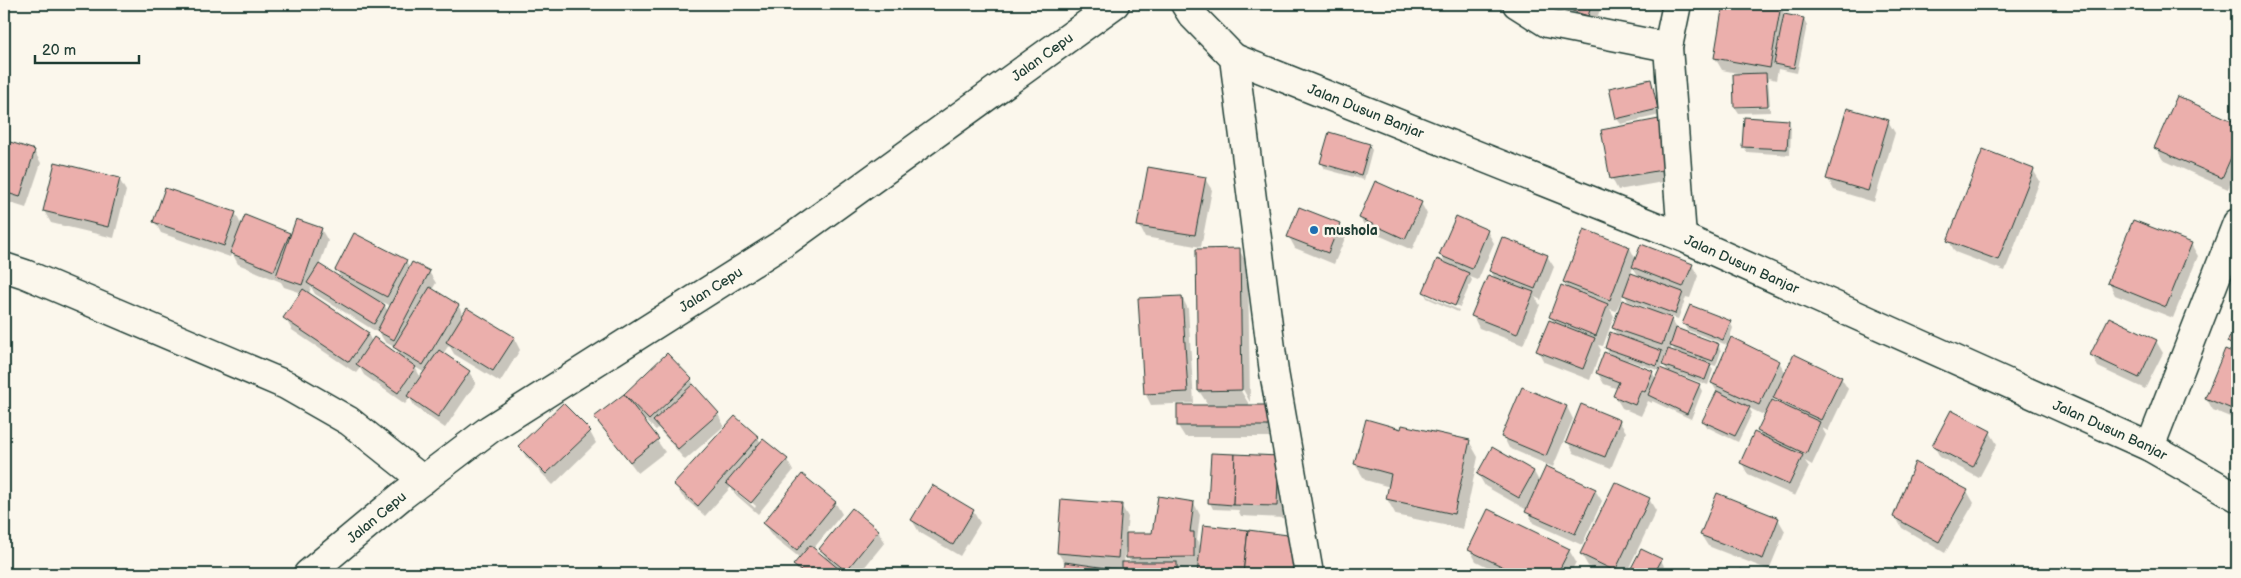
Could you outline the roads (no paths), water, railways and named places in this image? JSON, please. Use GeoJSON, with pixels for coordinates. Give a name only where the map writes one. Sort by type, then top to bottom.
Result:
{"type":"FeatureCollection","features":[{"type":"Feature","properties":{"kind":"street","name":"Jalan Cepu"},"geometry":{"type":"LineString","coordinates":[[308,574],[423,480],[490,429],[787,241],[1115,4]]}},
{"type":"Feature","properties":{"kind":"street"},"geometry":{"type":"LineString","coordinates":[[1185,4],[1192,15],[1234,58],[1274,372],[1309,574]]}},
{"type":"Feature","properties":{"kind":"street"},"geometry":{"type":"LineString","coordinates":[[1517,4],[1547,23],[1668,47]]}},
{"type":"Feature","properties":{"kind":"street"},"geometry":{"type":"LineString","coordinates":[[1677,4],[1668,47],[1682,237]]}},
{"type":"Feature","properties":{"kind":"street","name":"Jalan Dusun Banjar"},"geometry":{"type":"LineString","coordinates":[[1234,58],[1682,237],[2150,447],[2237,497]]}},
{"type":"Feature","properties":{"kind":"street"},"geometry":{"type":"LineString","coordinates":[[2150,447],[2237,223]]}},
{"type":"Feature","properties":{"kind":"street"},"geometry":{"type":"LineString","coordinates":[[4,267],[25,274],[286,385],[349,420],[423,480]]}},
{"type":"Feature","properties":{"kind":"place","name":"mushola"},"geometry":{"type":"Point","coordinates":[1314,230]}}]}
